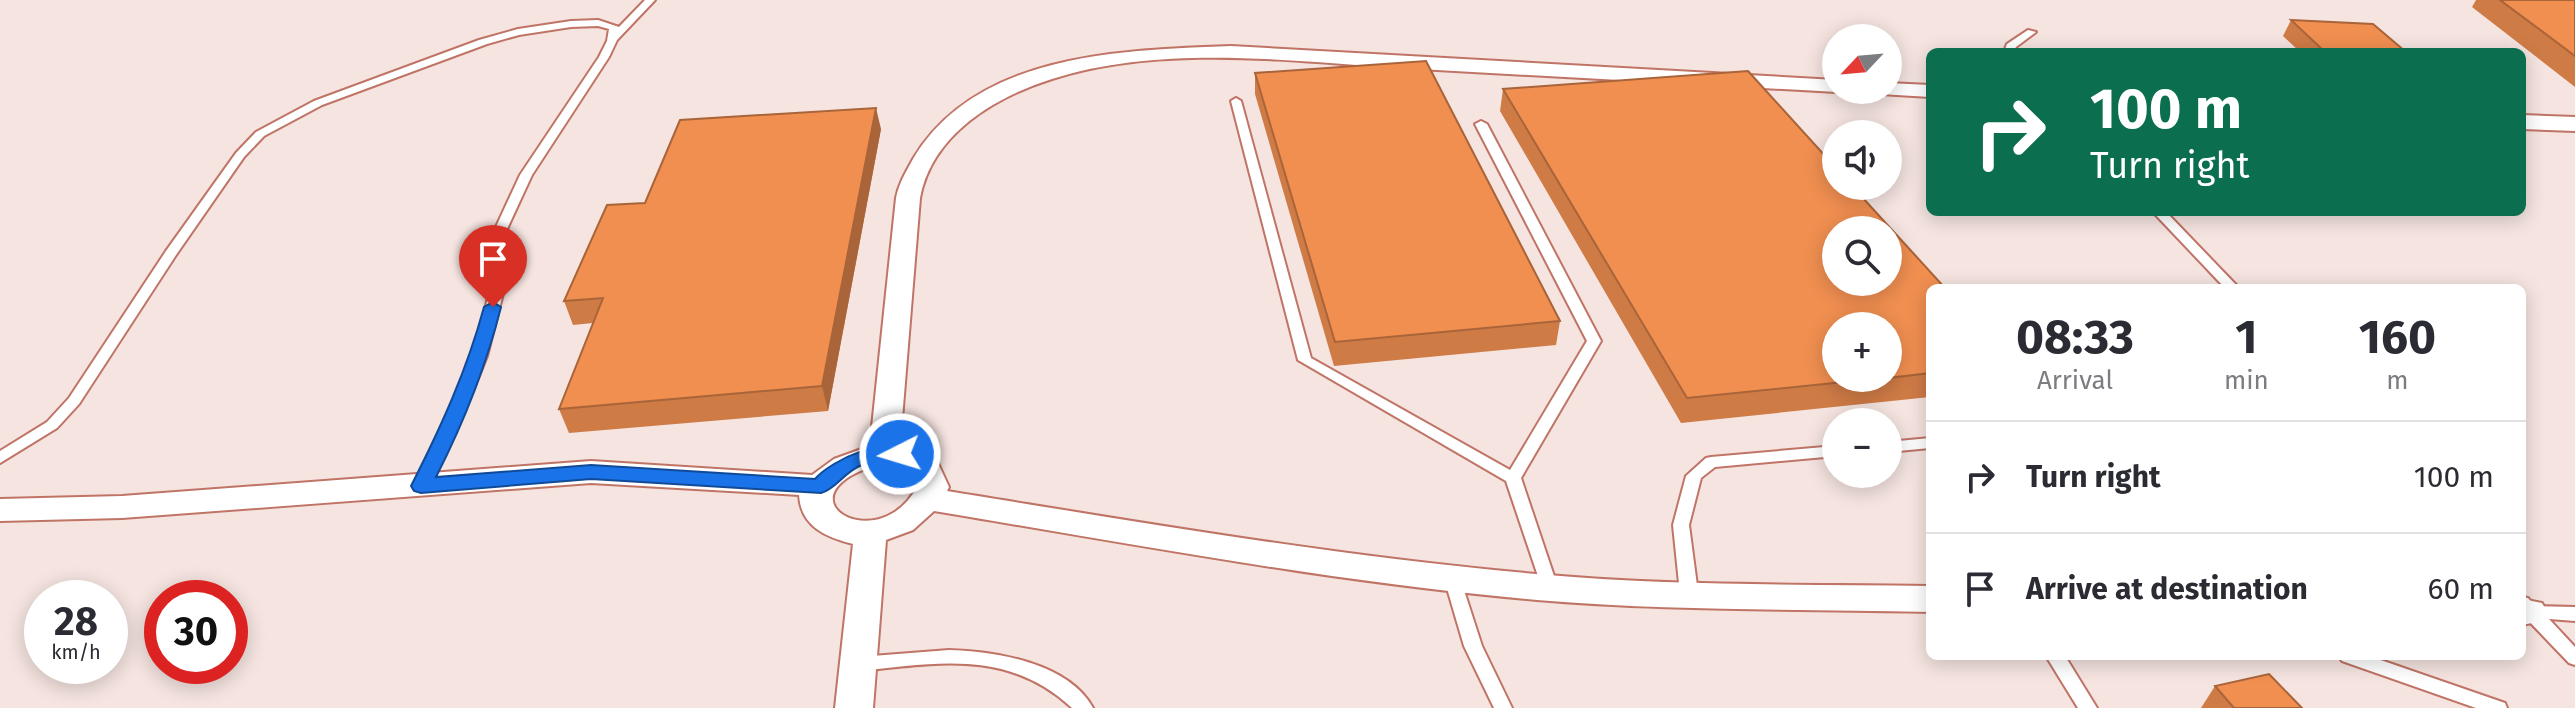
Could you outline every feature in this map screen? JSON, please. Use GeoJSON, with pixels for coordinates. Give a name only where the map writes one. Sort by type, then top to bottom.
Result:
{"type":"FeatureCollection","features":[{"type":"Feature","properties":{"kind":"street"},"geometry":{"type":"LineString","coordinates":[[884,453],[911,183],[939,134],[995,93],[1049,71],[1164,54],[1231,52],[1822,85]]}},
{"type":"Feature","properties":{"kind":"street"},"geometry":{"type":"LineString","coordinates":[[1902,90],[1926,91]]}},
{"type":"Feature","properties":{"kind":"street"},"geometry":{"type":"LineString","coordinates":[[2526,122],[2575,124]]}},
{"type":"Feature","properties":{"kind":"street"},"geometry":{"type":"LineString","coordinates":[[884,453],[900,454],[925,466],[933,487],[928,499],[905,520],[871,531],[853,532],[825,520],[818,510],[816,499],[821,486],[846,463],[884,453]]}},
{"type":"Feature","properties":{"kind":"street"},"geometry":{"type":"LineString","coordinates":[[0,510],[122,507],[591,472],[821,486]]}},
{"type":"Feature","properties":{"kind":"street"},"geometry":{"type":"LineString","coordinates":[[928,499],[1360,568],[1550,588],[1926,599]]}},
{"type":"Feature","properties":{"kind":"street"},"geometry":{"type":"LineString","coordinates":[[854,708],[871,531]]}},
{"type":"Feature","properties":{"kind":"lane"},"geometry":{"type":"LineString","coordinates":[[421,486],[452,425],[480,356],[499,282],[495,242],[526,175],[612,41],[650,0]]}},
{"type":"Feature","properties":{"kind":"lane"},"geometry":{"type":"LineString","coordinates":[[0,458],[52,425],[74,401],[179,242],[240,155],[260,134],[318,103],[518,32],[598,23],[614,27],[612,41]]}},
{"type":"Feature","properties":{"kind":"lane"},"geometry":{"type":"LineString","coordinates":[[2010,48],[2031,32]]}},
{"type":"Feature","properties":{"kind":"lane"},"geometry":{"type":"LineString","coordinates":[[1236,101],[1305,360],[1513,478],[1550,588]]}},
{"type":"Feature","properties":{"kind":"lane"},"geometry":{"type":"LineString","coordinates":[[1481,124],[1594,341],[1513,478]]}},
{"type":"Feature","properties":{"kind":"lane"},"geometry":{"type":"LineString","coordinates":[[2163,216],[2228,284]]}},
{"type":"Feature","properties":{"kind":"lane"},"geometry":{"type":"LineString","coordinates":[[1902,446],[1926,443]]}},
{"type":"Feature","properties":{"kind":"lane"},"geometry":{"type":"LineString","coordinates":[[1689,593],[1681,525],[1694,476],[1711,462],[1822,452]]}},
{"type":"Feature","properties":{"kind":"lane"},"geometry":{"type":"LineString","coordinates":[[1452,578],[1473,646],[1503,708]]}},
{"type":"Feature","properties":{"kind":"lane"},"geometry":{"type":"LineString","coordinates":[[2526,609],[2575,614]]}},
{"type":"Feature","properties":{"kind":"lane"},"geometry":{"type":"LineString","coordinates":[[2526,610],[2575,658]]}},
{"type":"Feature","properties":{"kind":"lane"},"geometry":{"type":"LineString","coordinates":[[858,664],[945,656],[1010,660],[1043,675],[1084,708]]}},
{"type":"Feature","properties":{"kind":"lane"},"geometry":{"type":"LineString","coordinates":[[2058,660],[2088,708]]}},
{"type":"Feature","properties":{"kind":"lane"},"geometry":{"type":"LineString","coordinates":[[2360,660],[2498,708]]}},
{"type":"Feature","properties":{"kind":"building"},"geometry":{"type":"Polygon","coordinates":[[[2500,0],[2575,0],[2575,56],[2500,0]]]}},
{"type":"Feature","properties":{"kind":"building"},"geometry":{"type":"Polygon","coordinates":[[[2291,20],[2373,24],[2401,48],[2321,48],[2291,20]]]}},
{"type":"Feature","properties":{"kind":"building"},"geometry":{"type":"Polygon","coordinates":[[[1426,61],[1560,321],[1335,342],[1255,73],[1426,61]]]}},
{"type":"Feature","properties":{"kind":"building"},"geometry":{"type":"Polygon","coordinates":[[[1748,71],[1822,153],[1822,200],[1865,200],[1879,216],[1822,216],[1822,296],[1902,296],[1902,241],[1941,284],[1926,284],[1926,373],[1902,376],[1902,312],[1822,312],[1822,384],[1687,398],[1503,89],[1748,71]]]}},
{"type":"Feature","properties":{"kind":"building"},"geometry":{"type":"Polygon","coordinates":[[[876,108],[822,386],[559,409],[603,298],[564,301],[607,205],[645,203],[680,120],[876,108]]]}},
{"type":"Feature","properties":{"kind":"building"},"geometry":{"type":"Polygon","coordinates":[[[2269,674],[2302,708],[2234,708],[2215,686],[2269,674]]]}},
{"type":"Feature","properties":{"kind":"route"},"geometry":{"type":"LineString","coordinates":[[493,307],[480,356],[452,425],[421,486],[591,472],[821,486],[846,463],[864,456],[900,454]]}}]}
